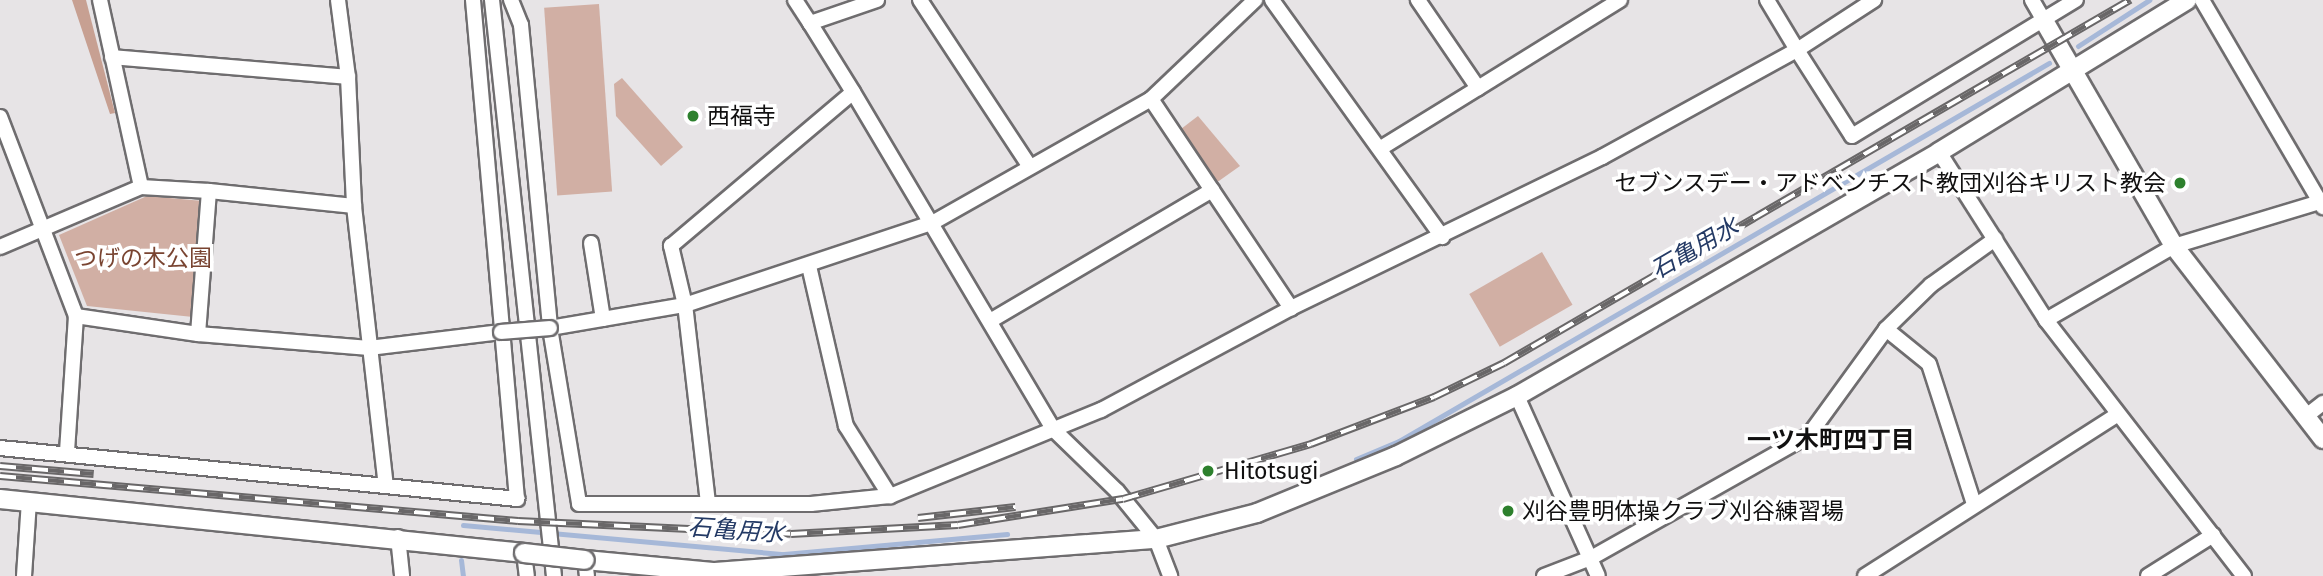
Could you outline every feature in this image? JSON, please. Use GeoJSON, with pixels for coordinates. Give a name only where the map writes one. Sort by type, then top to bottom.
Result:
{"type":"FeatureCollection","features":[{"type":"Feature","properties":{"kind":"street"},"geometry":{"type":"LineString","coordinates":[[100,0],[141,187]]}},
{"type":"Feature","properties":{"kind":"street"},"geometry":{"type":"LineString","coordinates":[[338,0],[348,77],[354,206],[386,485]]}},
{"type":"Feature","properties":{"kind":"street"},"geometry":{"type":"LineString","coordinates":[[0,448],[517,499],[472,0]]}},
{"type":"Feature","properties":{"kind":"street"},"geometry":{"type":"LineString","coordinates":[[492,0],[554,576]]}},
{"type":"Feature","properties":{"kind":"street"},"geometry":{"type":"LineString","coordinates":[[511,0],[521,24],[550,328],[579,504],[811,504],[890,496],[1054,430],[1291,308],[1602,157],[1797,50],[1874,0]]}},
{"type":"Feature","properties":{"kind":"street"},"geometry":{"type":"LineString","coordinates":[[795,0],[932,223],[1054,430],[1117,491],[1156,539],[1170,576]]}},
{"type":"Feature","properties":{"kind":"street"},"geometry":{"type":"LineString","coordinates":[[810,23],[877,0]]}},
{"type":"Feature","properties":{"kind":"street"},"geometry":{"type":"LineString","coordinates":[[920,0],[1029,165]]}},
{"type":"Feature","properties":{"kind":"street"},"geometry":{"type":"LineString","coordinates":[[76,316],[198,334],[369,348],[550,328],[685,305],[932,223],[1029,165],[1151,99],[1255,0]]}},
{"type":"Feature","properties":{"kind":"street"},"geometry":{"type":"LineString","coordinates":[[1272,0],[1381,148],[1442,237]]}},
{"type":"Feature","properties":{"kind":"street"},"geometry":{"type":"LineString","coordinates":[[1418,0],[1478,88]]}},
{"type":"Feature","properties":{"kind":"street"},"geometry":{"type":"LineString","coordinates":[[1381,148],[1620,0]]}},
{"type":"Feature","properties":{"kind":"street"},"geometry":{"type":"LineString","coordinates":[[1767,0],[1852,136],[2076,0]]}},
{"type":"Feature","properties":{"kind":"street"},"geometry":{"type":"LineString","coordinates":[[2032,0],[2174,246],[2323,439]]}},
{"type":"Feature","properties":{"kind":"street"},"geometry":{"type":"LineString","coordinates":[[0,499],[398,537],[524,553],[586,568],[715,574],[1156,539],[1257,513],[1396,456],[1517,396],[1940,152],[2071,68],[2187,0]]}},
{"type":"Feature","properties":{"kind":"street"},"geometry":{"type":"LineString","coordinates":[[2046,320],[2174,246],[2322,203],[2202,0]]}},
{"type":"Feature","properties":{"kind":"street"},"geometry":{"type":"LineString","coordinates":[[113,57],[348,77]]}},
{"type":"Feature","properties":{"kind":"street"},"geometry":{"type":"LineString","coordinates":[[708,503],[685,305],[671,246],[853,92]]}},
{"type":"Feature","properties":{"kind":"street"},"geometry":{"type":"LineString","coordinates":[[1151,99],[1291,308]]}},
{"type":"Feature","properties":{"kind":"street"},"geometry":{"type":"LineString","coordinates":[[0,117],[76,316],[67,453]]}},
{"type":"Feature","properties":{"kind":"street"},"geometry":{"type":"LineString","coordinates":[[1940,152],[2046,320],[2244,576]]}},
{"type":"Feature","properties":{"kind":"street"},"geometry":{"type":"LineString","coordinates":[[0,247],[141,187],[354,206]]}},
{"type":"Feature","properties":{"kind":"street"},"geometry":{"type":"LineString","coordinates":[[990,321],[1212,190]]}},
{"type":"Feature","properties":{"kind":"street"},"geometry":{"type":"LineString","coordinates":[[198,334],[209,191]]}},
{"type":"Feature","properties":{"kind":"street"},"geometry":{"type":"LineString","coordinates":[[1544,576],[1591,558],[1809,435],[1885,329],[1931,285],[1995,239]]}},
{"type":"Feature","properties":{"kind":"street"},"geometry":{"type":"LineString","coordinates":[[591,243],[603,319]]}},
{"type":"Feature","properties":{"kind":"street"},"geometry":{"type":"LineString","coordinates":[[809,266],[846,426],[890,496]]}},
{"type":"Feature","properties":{"kind":"street"},"geometry":{"type":"LineString","coordinates":[[1885,329],[1929,364],[1974,504]]}},
{"type":"Feature","properties":{"kind":"street"},"geometry":{"type":"LineString","coordinates":[[1517,396],[1598,576]]}},
{"type":"Feature","properties":{"kind":"street"},"geometry":{"type":"LineString","coordinates":[[2305,417],[2323,403]]}},
{"type":"Feature","properties":{"kind":"street"},"geometry":{"type":"LineString","coordinates":[[1865,576],[2117,415]]}},
{"type":"Feature","properties":{"kind":"street"},"geometry":{"type":"LineString","coordinates":[[24,576],[29,501]]}},
{"type":"Feature","properties":{"kind":"street"},"geometry":{"type":"LineString","coordinates":[[2148,576],[2213,535]]}},
{"type":"Feature","properties":{"kind":"street"},"geometry":{"type":"LineString","coordinates":[[398,537],[402,576]]}},
{"type":"Feature","properties":{"kind":"street"},"geometry":{"type":"LineString","coordinates":[[524,553],[527,576]]}},
{"type":"Feature","properties":{"kind":"green space"},"geometry":{"type":"Polygon","coordinates":[[[599,4],[612,192],[557,195],[544,8],[599,4]]]}},
{"type":"Feature","properties":{"kind":"green space"},"geometry":{"type":"Polygon","coordinates":[[[622,78],[683,147],[661,166],[616,116],[614,84],[622,78]]]}},
{"type":"Feature","properties":{"kind":"green space"},"geometry":{"type":"Polygon","coordinates":[[[1198,116],[1240,166],[1216,183],[1181,129],[1198,116]]]}},
{"type":"Feature","properties":{"kind":"green space","name":"つげの木公園"},"geometry":{"type":"Polygon","coordinates":[[[147,196],[203,201],[193,317],[87,306],[59,235],[147,196]]]}},
{"type":"Feature","properties":{"kind":"green space"},"geometry":{"type":"Polygon","coordinates":[[[1542,252],[1572,305],[1500,347],[1469,294],[1542,252]]]}},
{"type":"Feature","properties":{"kind":"shaded area"},"geometry":{"type":"Polygon","coordinates":[[[72,0],[86,0],[115,113],[110,114],[72,0]]]}},
{"type":"Feature","properties":{"kind":"waterway","name":"石亀用水"},"geometry":{"type":"LineString","coordinates":[[2078,46],[2149,0]]}},
{"type":"Feature","properties":{"kind":"waterway","name":"石亀用水"},"geometry":{"type":"LineString","coordinates":[[1356,459],[1399,441],[2049,63]]}},
{"type":"Feature","properties":{"kind":"waterway","name":"石亀用水"},"geometry":{"type":"LineString","coordinates":[[463,525],[784,554],[1007,534]]}},
{"type":"Feature","properties":{"kind":"waterway","name":"石亀用水"},"geometry":{"type":"LineString","coordinates":[[461,560],[463,576]]}},
{"type":"Feature","properties":{"kind":"railway"},"geometry":{"type":"LineString","coordinates":[[0,476],[518,521],[791,534],[958,525],[1123,499],[1311,444],[1434,397],[1504,363],[2130,0]]}},
{"type":"Feature","properties":{"kind":"railway"},"geometry":{"type":"LineString","coordinates":[[0,466],[94,474]]}},
{"type":"Feature","properties":{"kind":"railway"},"geometry":{"type":"LineString","coordinates":[[918,518],[1015,507]]}},
{"type":"Feature","properties":{"kind":"place","name":"西福寺"},"geometry":{"type":"Point","coordinates":[693,116]}},
{"type":"Feature","properties":{"kind":"place","name":"セブンスデー・アドベンチスト教団刈谷キリスト教会"},"geometry":{"type":"Point","coordinates":[2180,183]}},
{"type":"Feature","properties":{"kind":"place","name":"Hitotsugi"},"geometry":{"type":"Point","coordinates":[1208,471]}},
{"type":"Feature","properties":{"kind":"place","name":"刈谷豊明体操クラブ刈谷練習場"},"geometry":{"type":"Point","coordinates":[1508,511]}},
{"type":"Feature","properties":{"kind":"district","name":"一ツ木町四丁目"},"geometry":{"type":"Point","coordinates":[1831,441]}}]}
